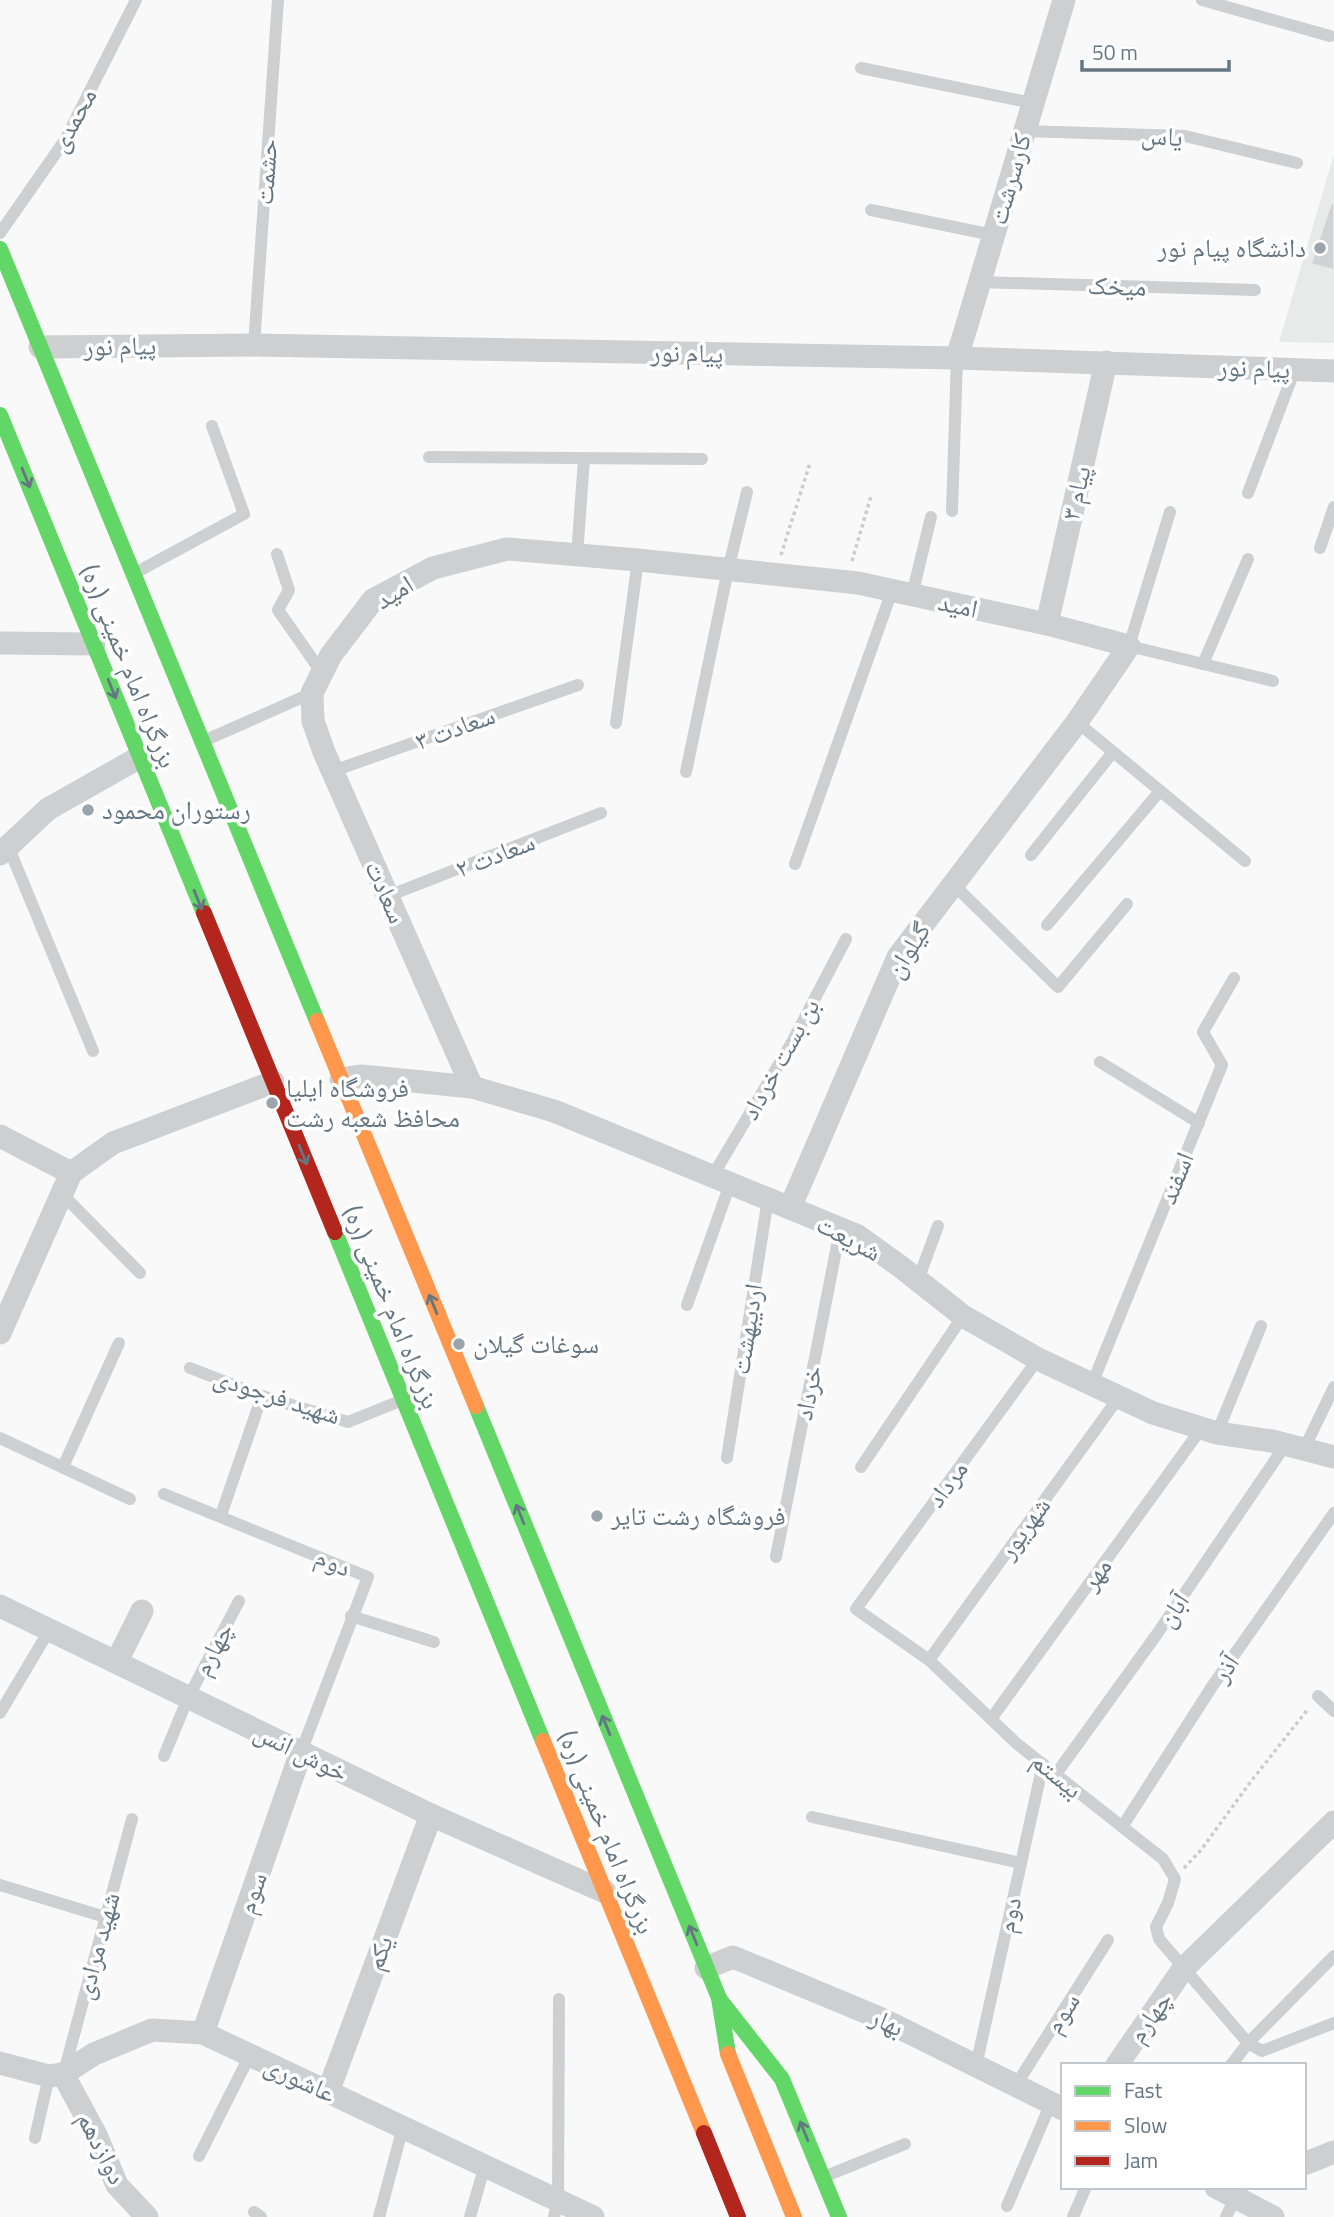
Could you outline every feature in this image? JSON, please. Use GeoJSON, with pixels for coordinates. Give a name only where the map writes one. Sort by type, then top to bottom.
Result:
{"type":"FeatureCollection","features":[{"type":"Feature","properties":{"kind":"highway","name":"بزرگراه امام خمینی (ره)"},"geometry":{"type":"LineString","coordinates":[[0,249],[706,1968],[719,1998],[779,2074],[839,2217]]}},
{"type":"Feature","properties":{"kind":"highway","name":"بزرگراه امام خمینی (ره)"},"geometry":{"type":"LineString","coordinates":[[1,419],[738,2217]]}},
{"type":"Feature","properties":{"kind":"highway","name":"بزرگراه امام خمینی (ره)"},"geometry":{"type":"LineString","coordinates":[[719,1998],[727,2052],[794,2217]]}},
{"type":"Feature","properties":{"kind":"street","name":"کارسرشت"},"geometry":{"type":"LineString","coordinates":[[957,358],[1064,0]]}},
{"type":"Feature","properties":{"kind":"street","name":"پیام نور"},"geometry":{"type":"LineString","coordinates":[[40,347],[254,345],[957,358],[1334,371]]}},
{"type":"Feature","properties":{"kind":"street","name":"پیام ۳"},"geometry":{"type":"LineString","coordinates":[[1047,624],[1106,362]]}},
{"type":"Feature","properties":{"kind":"street","name":"امید"},"geometry":{"type":"LineString","coordinates":[[317,683],[331,655],[373,600],[433,568],[506,549],[846,582],[1047,624],[1129,646]]}},
{"type":"Feature","properties":{"kind":"street"},"geometry":{"type":"LineString","coordinates":[[0,643],[94,644]]}},
{"type":"Feature","properties":{"kind":"street","name":"گیلوان"},"geometry":{"type":"LineString","coordinates":[[790,1209],[898,957],[1077,722],[1129,646]]}},
{"type":"Feature","properties":{"kind":"street","name":"سعادت"},"geometry":{"type":"LineString","coordinates":[[317,683],[313,722],[472,1087]]}},
{"type":"Feature","properties":{"kind":"street"},"geometry":{"type":"LineString","coordinates":[[4,850],[48,809],[140,757]]}},
{"type":"Feature","properties":{"kind":"street","name":"شریعت"},"geometry":{"type":"LineString","coordinates":[[341,1079],[362,1076],[472,1087],[554,1111],[858,1236],[963,1317],[1038,1359],[1153,1413],[1209,1431],[1334,1457]]}},
{"type":"Feature","properties":{"kind":"street"},"geometry":{"type":"LineString","coordinates":[[0,1333],[5,1309],[67,1184],[113,1143],[273,1082]]}},
{"type":"Feature","properties":{"kind":"street"},"geometry":{"type":"LineString","coordinates":[[0,1136],[67,1184]]}},
{"type":"Feature","properties":{"kind":"street","name":"خوش انس"},"geometry":{"type":"LineString","coordinates":[[0,1606],[430,1815],[605,1892]]}},
{"type":"Feature","properties":{"kind":"street"},"geometry":{"type":"LineString","coordinates":[[117,1661],[142,1611]]}},
{"type":"Feature","properties":{"kind":"street","name":"سوم"},"geometry":{"type":"LineString","coordinates":[[203,2034],[300,1752]]}},
{"type":"Feature","properties":{"kind":"street","name":"یکم"},"geometry":{"type":"LineString","coordinates":[[328,2092],[430,1815]]}},
{"type":"Feature","properties":{"kind":"street"},"geometry":{"type":"LineString","coordinates":[[1183,1969],[1334,1822]]}},
{"type":"Feature","properties":{"kind":"street","name":"بهار"},"geometry":{"type":"LineString","coordinates":[[706,1968],[733,1957],[882,2019],[1057,2106]]}},
{"type":"Feature","properties":{"kind":"street","name":"چهارم"},"geometry":{"type":"LineString","coordinates":[[1119,2063],[1183,1969]]}},
{"type":"Feature","properties":{"kind":"street","name":"عاشوری"},"geometry":{"type":"LineString","coordinates":[[56,2075],[94,2054],[152,2030],[203,2034],[485,2165],[556,2209],[593,2217]]}},
{"type":"Feature","properties":{"kind":"street"},"geometry":{"type":"LineString","coordinates":[[0,2063],[56,2075]]}},
{"type":"Feature","properties":{"kind":"street","name":"دوازدهم"},"geometry":{"type":"LineString","coordinates":[[56,2075],[96,2136],[117,2185],[147,2217]]}},
{"type":"Feature","properties":{"kind":"street"},"geometry":{"type":"LineString","coordinates":[[1306,2163],[1334,2152]]}},
{"type":"Feature","properties":{"kind":"street"},"geometry":{"type":"LineString","coordinates":[[1234,2195],[1273,2217]]}},
{"type":"Feature","properties":{"kind":"lane","name":"محمدی"},"geometry":{"type":"LineString","coordinates":[[0,233],[65,140],[136,0]]}},
{"type":"Feature","properties":{"kind":"lane","name":"حشمت"},"geometry":{"type":"LineString","coordinates":[[254,345],[278,0]]}},
{"type":"Feature","properties":{"kind":"lane"},"geometry":{"type":"LineString","coordinates":[[1202,0],[1330,36]]}},
{"type":"Feature","properties":{"kind":"lane"},"geometry":{"type":"LineString","coordinates":[[862,68],[1032,103]]}},
{"type":"Feature","properties":{"kind":"lane","name":"یاس"},"geometry":{"type":"LineString","coordinates":[[1024,131],[1185,136],[1297,163]]}},
{"type":"Feature","properties":{"kind":"lane"},"geometry":{"type":"LineString","coordinates":[[871,210],[993,235]]}},
{"type":"Feature","properties":{"kind":"lane","name":"میخک"},"geometry":{"type":"LineString","coordinates":[[979,282],[1255,290]]}},
{"type":"Feature","properties":{"kind":"lane"},"geometry":{"type":"LineString","coordinates":[[952,511],[957,358]]}},
{"type":"Feature","properties":{"kind":"lane"},"geometry":{"type":"LineString","coordinates":[[1248,493],[1294,369]]}},
{"type":"Feature","properties":{"kind":"lane"},"geometry":{"type":"LineString","coordinates":[[133,573],[244,514],[212,426]]}},
{"type":"Feature","properties":{"kind":"lane"},"geometry":{"type":"LineString","coordinates":[[429,457],[702,459]]}},
{"type":"Feature","properties":{"kind":"lane"},"geometry":{"type":"LineString","coordinates":[[577,555],[584,459]]}},
{"type":"Feature","properties":{"kind":"lane"},"geometry":{"type":"LineString","coordinates":[[686,772],[747,492]]}},
{"type":"Feature","properties":{"kind":"lane"},"geometry":{"type":"LineString","coordinates":[[1320,548],[1334,507]]}},
{"type":"Feature","properties":{"kind":"lane"},"geometry":{"type":"LineString","coordinates":[[1129,646],[1170,512]]}},
{"type":"Feature","properties":{"kind":"lane"},"geometry":{"type":"LineString","coordinates":[[795,864],[931,517]]}},
{"type":"Feature","properties":{"kind":"lane"},"geometry":{"type":"LineString","coordinates":[[202,741],[317,683],[278,610],[289,590],[277,554]]}},
{"type":"Feature","properties":{"kind":"lane"},"geometry":{"type":"LineString","coordinates":[[1203,664],[1248,559]]}},
{"type":"Feature","properties":{"kind":"lane"},"geometry":{"type":"LineString","coordinates":[[616,723],[638,560]]}},
{"type":"Feature","properties":{"kind":"lane","name":"امید"},"geometry":{"type":"LineString","coordinates":[[1129,646],[1273,681]]}},
{"type":"Feature","properties":{"kind":"lane","name":"سعادت ۳"},"geometry":{"type":"LineString","coordinates":[[333,771],[578,685]]}},
{"type":"Feature","properties":{"kind":"lane"},"geometry":{"type":"LineString","coordinates":[[1077,722],[1245,861]]}},
{"type":"Feature","properties":{"kind":"lane"},"geometry":{"type":"LineString","coordinates":[[1031,855],[1113,752]]}},
{"type":"Feature","properties":{"kind":"lane"},"geometry":{"type":"LineString","coordinates":[[1047,925],[1160,791]]}},
{"type":"Feature","properties":{"kind":"lane","name":"سعادت ۲"},"geometry":{"type":"LineString","coordinates":[[388,897],[601,813]]}},
{"type":"Feature","properties":{"kind":"lane"},"geometry":{"type":"LineString","coordinates":[[4,850],[93,1051]]}},
{"type":"Feature","properties":{"kind":"lane"},"geometry":{"type":"LineString","coordinates":[[953,884],[1058,987],[1127,904]]}},
{"type":"Feature","properties":{"kind":"lane","name":"بن بست خرداد"},"geometry":{"type":"LineString","coordinates":[[687,1305],[721,1180],[846,939]]}},
{"type":"Feature","properties":{"kind":"lane","name":"اسفند"},"geometry":{"type":"LineString","coordinates":[[1092,1384],[1222,1065],[1203,1032],[1234,978]]}},
{"type":"Feature","properties":{"kind":"lane"},"geometry":{"type":"LineString","coordinates":[[1100,1062],[1199,1123]]}},
{"type":"Feature","properties":{"kind":"lane"},"geometry":{"type":"LineString","coordinates":[[67,1184],[140,1273]]}},
{"type":"Feature","properties":{"kind":"lane","name":"اردیبهشت"},"geometry":{"type":"LineString","coordinates":[[727,1458],[768,1199]]}},
{"type":"Feature","properties":{"kind":"lane"},"geometry":{"type":"LineString","coordinates":[[918,1280],[938,1226]]}},
{"type":"Feature","properties":{"kind":"lane","name":"خرداد"},"geometry":{"type":"LineString","coordinates":[[776,1556],[841,1230]]}},
{"type":"Feature","properties":{"kind":"lane"},"geometry":{"type":"LineString","coordinates":[[861,1467],[963,1317]]}},
{"type":"Feature","properties":{"kind":"lane","name":"مهر"},"geometry":{"type":"LineString","coordinates":[[990,1719],[1209,1431],[1261,1326]]}},
{"type":"Feature","properties":{"kind":"lane"},"geometry":{"type":"LineString","coordinates":[[63,1467],[119,1343]]}},
{"type":"Feature","properties":{"kind":"lane","name":"مرداد"},"geometry":{"type":"LineString","coordinates":[[856,1609],[1038,1359]]}},
{"type":"Feature","properties":{"kind":"lane","name":"شهید فرجودی"},"geometry":{"type":"LineString","coordinates":[[190,1368],[262,1396],[348,1422],[403,1400]]}},
{"type":"Feature","properties":{"kind":"lane","name":"آبان"},"geometry":{"type":"LineString","coordinates":[[1056,1774],[1295,1447],[1334,1387]]}},
{"type":"Feature","properties":{"kind":"lane"},"geometry":{"type":"LineString","coordinates":[[221,1515],[262,1396]]}},
{"type":"Feature","properties":{"kind":"lane","name":"شهریور"},"geometry":{"type":"LineString","coordinates":[[929,1660],[1119,1397]]}},
{"type":"Feature","properties":{"kind":"lane"},"geometry":{"type":"LineString","coordinates":[[0,1438],[130,1499]]}},
{"type":"Feature","properties":{"kind":"lane","name":"دوم"},"geometry":{"type":"LineString","coordinates":[[164,1494],[368,1577],[300,1752]]}},
{"type":"Feature","properties":{"kind":"lane","name":"آذر"},"geometry":{"type":"LineString","coordinates":[[1122,1827],[1213,1685],[1334,1513]]}},
{"type":"Feature","properties":{"kind":"lane","name":"چهارم"},"geometry":{"type":"LineString","coordinates":[[164,1756],[188,1698],[239,1601]]}},
{"type":"Feature","properties":{"kind":"lane","name":"بیستم"},"geometry":{"type":"LineString","coordinates":[[856,1609],[929,1660],[990,1719],[1163,1860],[1175,1879]]}},
{"type":"Feature","properties":{"kind":"lane"},"geometry":{"type":"LineString","coordinates":[[351,1616],[434,1642]]}},
{"type":"Feature","properties":{"kind":"lane"},"geometry":{"type":"LineString","coordinates":[[0,1713],[50,1629]]}},
{"type":"Feature","properties":{"kind":"lane"},"geometry":{"type":"LineString","coordinates":[[1318,1696],[1334,1711]]}},
{"type":"Feature","properties":{"kind":"lane","name":"دوم"},"geometry":{"type":"LineString","coordinates":[[976,2066],[1043,1764]]}},
{"type":"Feature","properties":{"kind":"lane"},"geometry":{"type":"LineString","coordinates":[[813,1818],[1021,1863]]}},
{"type":"Feature","properties":{"kind":"lane","name":"شهید مرادی"},"geometry":{"type":"LineString","coordinates":[[35,2138],[105,1917],[132,1819]]}},
{"type":"Feature","properties":{"kind":"lane"},"geometry":{"type":"LineString","coordinates":[[1175,1879],[1168,1903],[1156,1927],[1159,1939],[1248,2043],[1262,2050],[1334,2022]]}},
{"type":"Feature","properties":{"kind":"lane"},"geometry":{"type":"LineString","coordinates":[[0,1885],[105,1917]]}},
{"type":"Feature","properties":{"kind":"lane","name":"سوم"},"geometry":{"type":"LineString","coordinates":[[1016,2085],[1108,1940]]}},
{"type":"Feature","properties":{"kind":"lane"},"geometry":{"type":"LineString","coordinates":[[1233,2063],[1248,2043],[1334,1956]]}},
{"type":"Feature","properties":{"kind":"lane"},"geometry":{"type":"LineString","coordinates":[[556,2209],[559,1998]]}},
{"type":"Feature","properties":{"kind":"lane"},"geometry":{"type":"LineString","coordinates":[[199,2156],[250,2055]]}},
{"type":"Feature","properties":{"kind":"lane"},"geometry":{"type":"LineString","coordinates":[[1007,2206],[1057,2106]]}},
{"type":"Feature","properties":{"kind":"lane"},"geometry":{"type":"LineString","coordinates":[[379,2217],[402,2127]]}},
{"type":"Feature","properties":{"kind":"lane"},"geometry":{"type":"LineString","coordinates":[[822,2177],[905,2144]]}},
{"type":"Feature","properties":{"kind":"lane"},"geometry":{"type":"LineString","coordinates":[[470,2217],[485,2165]]}},
{"type":"Feature","properties":{"kind":"lane"},"geometry":{"type":"LineString","coordinates":[[1073,2217],[1085,2189]]}},
{"type":"Feature","properties":{"kind":"path"},"geometry":{"type":"LineString","coordinates":[[775,575],[810,464]]}},
{"type":"Feature","properties":{"kind":"path"},"geometry":{"type":"LineString","coordinates":[[846,582],[871,496]]}},
{"type":"Feature","properties":{"kind":"path"},"geometry":{"type":"LineString","coordinates":[[1175,1879],[1201,1850],[1318,1696]]}},
{"type":"Feature","properties":{"kind":"shaded area","name":"دانشگاه پیام نور"},"geometry":{"type":"Polygon","coordinates":[[[1334,154],[1334,343],[1279,342],[1334,154]]]}},
{"type":"Feature","properties":{"kind":"building"},"geometry":{"type":"Polygon","coordinates":[[[1331,203],[1334,203],[1334,270],[1311,264],[1331,203]]]}},
{"type":"Feature","properties":{"kind":"traffic: fast"},"geometry":{"type":"LineString","coordinates":[[0,249],[317,1021]]}},
{"type":"Feature","properties":{"kind":"traffic: fast"},"geometry":{"type":"LineString","coordinates":[[0,415],[204,913]]}},
{"type":"Feature","properties":{"kind":"traffic: fast"},"geometry":{"type":"LineString","coordinates":[[335,1232],[543,1741]]}},
{"type":"Feature","properties":{"kind":"traffic: fast"},"geometry":{"type":"LineString","coordinates":[[476,1406],[719,1998],[728,2054]]}},
{"type":"Feature","properties":{"kind":"traffic: fast"},"geometry":{"type":"LineString","coordinates":[[720,2000],[782,2079],[839,2217]]}},
{"type":"Feature","properties":{"kind":"traffic: slow"},"geometry":{"type":"LineString","coordinates":[[317,1021],[476,1406]]}},
{"type":"Feature","properties":{"kind":"traffic: slow"},"geometry":{"type":"LineString","coordinates":[[543,1741],[704,2133]]}},
{"type":"Feature","properties":{"kind":"traffic: slow"},"geometry":{"type":"LineString","coordinates":[[728,2054],[794,2217]]}},
{"type":"Feature","properties":{"kind":"traffic: jam"},"geometry":{"type":"LineString","coordinates":[[204,913],[335,1232]]}},
{"type":"Feature","properties":{"kind":"traffic: jam"},"geometry":{"type":"LineString","coordinates":[[704,2133],[738,2217]]}},
{"type":"Feature","properties":{"kind":"place","name":"دانشگاه پیام نور"},"geometry":{"type":"Point","coordinates":[1320,248]}},
{"type":"Feature","properties":{"kind":"place","name":"رستوران محمود"},"geometry":{"type":"Point","coordinates":[88,810]}},
{"type":"Feature","properties":{"kind":"place","name":"فروشگاه ایلیا محافظ شعبه رشت"},"geometry":{"type":"Point","coordinates":[272,1103]}},
{"type":"Feature","properties":{"kind":"place","name":"سوغات گیلان"},"geometry":{"type":"Point","coordinates":[459,1344]}},
{"type":"Feature","properties":{"kind":"place","name":"فروشگاه رشت تاير"},"geometry":{"type":"Point","coordinates":[597,1516]}}]}
